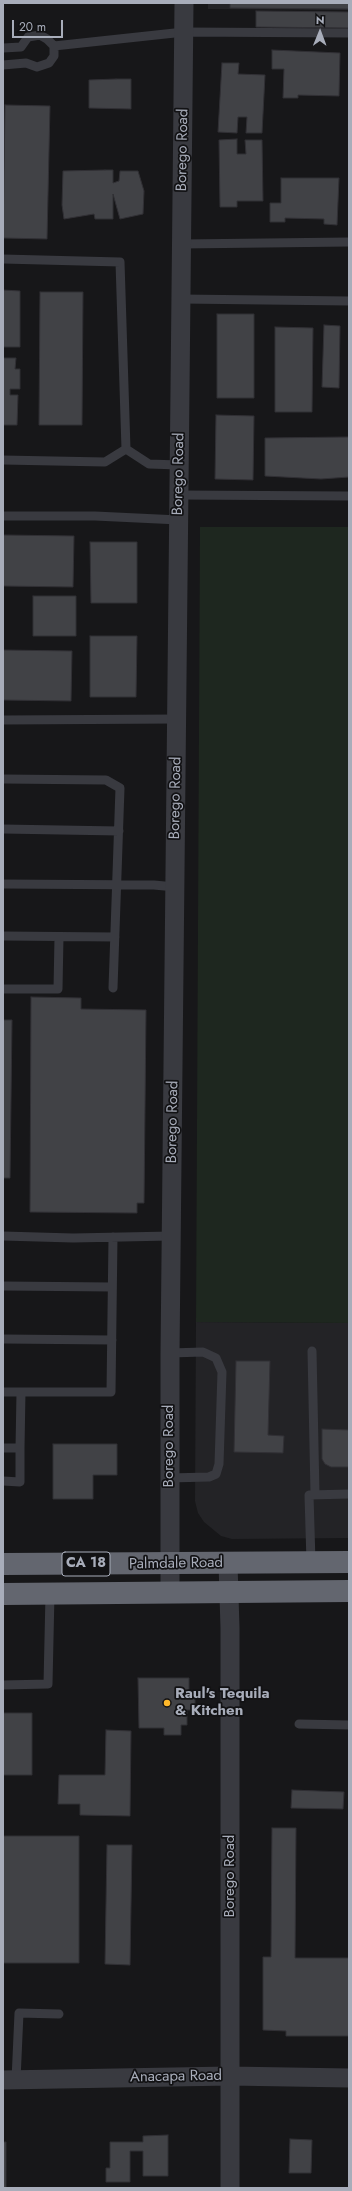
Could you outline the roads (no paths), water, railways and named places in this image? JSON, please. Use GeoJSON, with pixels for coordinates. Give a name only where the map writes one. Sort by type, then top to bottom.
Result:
{"type":"FeatureCollection","features":[{"type":"Feature","properties":{"kind":"highway","name":"Palmdale Road"},"geometry":{"type":"LineString","coordinates":[[3,1564],[349,1562]]}},
{"type":"Feature","properties":{"kind":"highway","name":"Palmdale Road"},"geometry":{"type":"LineString","coordinates":[[3,1594],[349,1591]]}},
{"type":"Feature","properties":{"kind":"street","name":"Borego Road"},"geometry":{"type":"LineString","coordinates":[[170,1593],[169,1478],[171,1236],[184,3]]}},
{"type":"Feature","properties":{"kind":"street","name":"Borego Road"},"geometry":{"type":"LineString","coordinates":[[228,1563],[230,1592],[230,2188]]}},
{"type":"Feature","properties":{"kind":"street","name":"Anacapa Road"},"geometry":{"type":"LineString","coordinates":[[10,2080],[230,2076],[349,2078]]}},
{"type":"Feature","properties":{"kind":"lane"},"geometry":{"type":"LineString","coordinates":[[54,46],[184,32],[349,33]]}},
{"type":"Feature","properties":{"kind":"lane"},"geometry":{"type":"LineString","coordinates":[[3,48],[21,47],[28,38],[40,35],[54,46],[54,56],[49,63],[38,67],[26,63],[3,66]]}},
{"type":"Feature","properties":{"kind":"lane"},"geometry":{"type":"LineString","coordinates":[[182,244],[349,242]]}},
{"type":"Feature","properties":{"kind":"lane"},"geometry":{"type":"LineString","coordinates":[[3,259],[120,262],[126,449]]}},
{"type":"Feature","properties":{"kind":"lane"},"geometry":{"type":"LineString","coordinates":[[181,299],[349,301]]}},
{"type":"Feature","properties":{"kind":"lane"},"geometry":{"type":"LineString","coordinates":[[3,460],[105,462],[126,449]]}},
{"type":"Feature","properties":{"kind":"lane"},"geometry":{"type":"LineString","coordinates":[[126,449],[149,464],[179,465]]}},
{"type":"Feature","properties":{"kind":"lane"},"geometry":{"type":"LineString","coordinates":[[179,495],[349,496]]}},
{"type":"Feature","properties":{"kind":"lane"},"geometry":{"type":"LineString","coordinates":[[3,516],[95,516],[179,520]]}},
{"type":"Feature","properties":{"kind":"lane"},"geometry":{"type":"LineString","coordinates":[[3,720],[177,719]]}},
{"type":"Feature","properties":{"kind":"lane"},"geometry":{"type":"LineString","coordinates":[[3,778],[106,780],[120,788],[113,988]]}},
{"type":"Feature","properties":{"kind":"lane"},"geometry":{"type":"LineString","coordinates":[[3,829],[119,831]]}},
{"type":"Feature","properties":{"kind":"lane"},"geometry":{"type":"LineString","coordinates":[[3,884],[117,884],[175,887]]}},
{"type":"Feature","properties":{"kind":"lane"},"geometry":{"type":"LineString","coordinates":[[3,936],[115,937]]}},
{"type":"Feature","properties":{"kind":"lane"},"geometry":{"type":"LineString","coordinates":[[3,989],[58,989],[59,937]]}},
{"type":"Feature","properties":{"kind":"lane"},"geometry":{"type":"LineString","coordinates":[[3,1236],[171,1236]]}},
{"type":"Feature","properties":{"kind":"lane"},"geometry":{"type":"LineString","coordinates":[[3,1392],[111,1392],[113,1237]]}},
{"type":"Feature","properties":{"kind":"lane"},"geometry":{"type":"LineString","coordinates":[[3,1286],[112,1287]]}},
{"type":"Feature","properties":{"kind":"lane"},"geometry":{"type":"LineString","coordinates":[[3,1339],[112,1340]]}},
{"type":"Feature","properties":{"kind":"lane"},"geometry":{"type":"LineString","coordinates":[[311,1562],[312,1351]]}},
{"type":"Feature","properties":{"kind":"lane"},"geometry":{"type":"LineString","coordinates":[[169,1478],[209,1477],[216,1474],[219,1464],[222,1372],[216,1358],[203,1352],[170,1353]]}},
{"type":"Feature","properties":{"kind":"lane"},"geometry":{"type":"LineString","coordinates":[[3,1481],[20,1482],[21,1392]]}},
{"type":"Feature","properties":{"kind":"lane"},"geometry":{"type":"LineString","coordinates":[[3,1448],[20,1448]]}},
{"type":"Feature","properties":{"kind":"lane"},"geometry":{"type":"LineString","coordinates":[[312,1494],[349,1494]]}},
{"type":"Feature","properties":{"kind":"lane"},"geometry":{"type":"LineString","coordinates":[[3,1685],[48,1684],[50,1594]]}},
{"type":"Feature","properties":{"kind":"lane"},"geometry":{"type":"LineString","coordinates":[[299,1724],[349,1725]]}},
{"type":"Feature","properties":{"kind":"lane"},"geometry":{"type":"LineString","coordinates":[[10,2080],[19,2013],[60,2014]]}},
{"type":"Feature","properties":{"kind":"place","name":"Raul's Tequila & Kitchen"},"geometry":{"type":"Point","coordinates":[167,1703]}}]}
